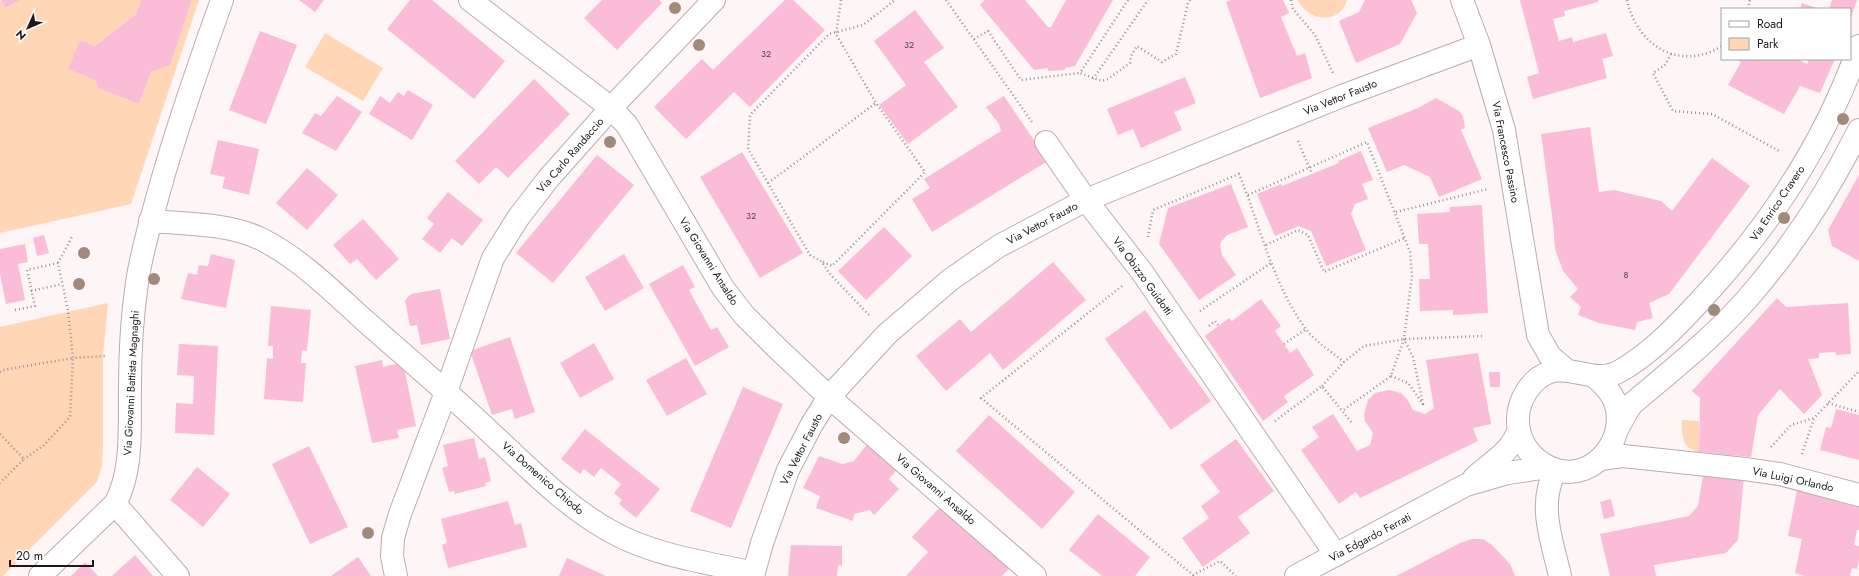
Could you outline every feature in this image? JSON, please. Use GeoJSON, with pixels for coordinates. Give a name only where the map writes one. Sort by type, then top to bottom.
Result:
{"type":"FeatureCollection","features":[{"type":"Feature","properties":{"kind":"street","name":"Via Giovanni Battista Magnaghi"},"geometry":{"type":"LineString","coordinates":[[40,576],[115,504],[126,479],[130,357],[137,283],[150,222],[168,160],[222,0]]}},
{"type":"Feature","properties":{"kind":"street","name":"Via Giovanni Ansaldo"},"geometry":{"type":"LineString","coordinates":[[470,0],[611,108],[627,125],[733,301],[760,332],[829,396],[1035,576]]}},
{"type":"Feature","properties":{"kind":"street","name":"Via Carlo Randaccio"},"geometry":{"type":"LineString","coordinates":[[396,576],[392,556],[393,538],[493,258],[532,199],[611,108],[714,0]]}},
{"type":"Feature","properties":{"kind":"street","name":"Via Francesco Passino"},"geometry":{"type":"LineString","coordinates":[[1462,0],[1479,45],[1504,130],[1532,308],[1538,335],[1543,347],[1550,356],[1565,369]]}},
{"type":"Feature","properties":{"kind":"street","name":"Via Vettor Fausto"},"geometry":{"type":"LineString","coordinates":[[754,574],[762,543],[788,470],[812,424],[829,396],[888,334],[950,280],[999,246],[1086,200],[1342,96],[1479,45]]}},
{"type":"Feature","properties":{"kind":"street","name":"Via Enrico Cravero"},"geometry":{"type":"LineString","coordinates":[[1594,376],[1609,376],[1618,372],[1662,339],[1706,294],[1742,253],[1803,164],[1838,98],[1859,46]]}},
{"type":"Feature","properties":{"kind":"street"},"geometry":{"type":"LineString","coordinates":[[1466,486],[1508,473],[1552,468],[1572,471],[1586,467],[1600,460],[1611,448],[1618,428],[1633,403],[1684,360],[1747,300],[1788,249],[1831,181],[1859,130]]}},
{"type":"Feature","properties":{"kind":"street","name":"Via Obizzo Guidotti"},"geometry":{"type":"LineString","coordinates":[[1046,142],[1086,200],[1142,272],[1336,555]]}},
{"type":"Feature","properties":{"kind":"street","name":"Via Domenico Chiodo"},"geometry":{"type":"LineString","coordinates":[[150,222],[204,226],[235,231],[260,239],[292,258],[319,279],[400,350],[529,470],[575,508],[612,532],[650,549],[754,574]]}},
{"type":"Feature","properties":{"kind":"street"},"geometry":{"type":"LineString","coordinates":[[1552,468],[1532,455],[1524,444],[1519,429],[1518,411],[1526,392],[1540,377],[1565,369],[1594,376],[1606,387],[1615,400],[1619,416],[1618,428]]}},
{"type":"Feature","properties":{"kind":"street"},"geometry":{"type":"LineString","coordinates":[[1466,486],[1505,452],[1515,439],[1519,429]]}},
{"type":"Feature","properties":{"kind":"street","name":"Via Luigi Orlando"},"geometry":{"type":"LineString","coordinates":[[1600,460],[1623,456],[1780,474],[1859,495]]}},
{"type":"Feature","properties":{"kind":"street"},"geometry":{"type":"LineString","coordinates":[[1552,468],[1548,486],[1546,507],[1558,569]]}},
{"type":"Feature","properties":{"kind":"street","name":"Via Edgardo Ferrati"},"geometry":{"type":"LineString","coordinates":[[1296,576],[1466,486]]}},
{"type":"Feature","properties":{"kind":"street"},"geometry":{"type":"LineString","coordinates":[[115,504],[178,576]]}},
{"type":"Feature","properties":{"kind":"path"},"geometry":{"type":"LineString","coordinates":[[841,0],[836,34],[876,103],[925,172],[832,266],[810,255],[748,149],[750,115],[829,34],[836,34],[863,25],[895,0]]}},
{"type":"Feature","properties":{"kind":"path"},"geometry":{"type":"LineString","coordinates":[[946,0],[1046,142]]}},
{"type":"Feature","properties":{"kind":"path"},"geometry":{"type":"LineString","coordinates":[[1080,73],[1128,0]]}},
{"type":"Feature","properties":{"kind":"path"},"geometry":{"type":"LineString","coordinates":[[1093,79],[1148,0]]}},
{"type":"Feature","properties":{"kind":"path"},"geometry":{"type":"LineString","coordinates":[[974,40],[988,31],[1021,80],[1080,73],[1102,82],[1130,63],[1131,56],[1137,46],[1162,62],[1176,54],[1190,0]]}},
{"type":"Feature","properties":{"kind":"path"},"geometry":{"type":"LineString","coordinates":[[1291,0],[1293,9],[1315,34],[1342,96]]}},
{"type":"Feature","properties":{"kind":"path"},"geometry":{"type":"LineString","coordinates":[[1628,0],[1631,16],[1640,33],[1654,46],[1671,54],[1692,56],[1712,52],[1721,47]]}},
{"type":"Feature","properties":{"kind":"path"},"geometry":{"type":"LineString","coordinates":[[1671,54],[1665,65],[1653,73],[1673,111],[1712,114],[1803,164]]}},
{"type":"Feature","properties":{"kind":"path"},"geometry":{"type":"LineString","coordinates":[[768,183],[876,103]]}},
{"type":"Feature","properties":{"kind":"path"},"geometry":{"type":"LineString","coordinates":[[1288,118],[1312,174]]}},
{"type":"Feature","properties":{"kind":"path"},"geometry":{"type":"LineString","coordinates":[[1248,195],[1367,142],[1396,212],[1410,252],[1412,276],[1404,339],[1391,376],[1342,411]]}},
{"type":"Feature","properties":{"kind":"path"},"geometry":{"type":"LineString","coordinates":[[1148,238],[1153,210],[1239,174],[1266,245],[1271,263],[1286,297],[1306,329],[1344,362]]}},
{"type":"Feature","properties":{"kind":"path"},"geometry":{"type":"LineString","coordinates":[[1396,212],[1491,189]]}},
{"type":"Feature","properties":{"kind":"path"},"geometry":{"type":"LineString","coordinates":[[1266,245],[1298,230],[1308,235],[1324,272],[1405,238]]}},
{"type":"Feature","properties":{"kind":"path"},"geometry":{"type":"LineString","coordinates":[[0,483],[24,459],[43,446],[70,417],[73,358],[68,311],[58,263],[73,235]]}},
{"type":"Feature","properties":{"kind":"path"},"geometry":{"type":"LineString","coordinates":[[822,262],[829,273],[861,307]]}},
{"type":"Feature","properties":{"kind":"path"},"geometry":{"type":"LineString","coordinates":[[15,310],[35,306],[27,270],[58,263]]}},
{"type":"Feature","properties":{"kind":"path"},"geometry":{"type":"LineString","coordinates":[[1198,312],[1271,263]]}},
{"type":"Feature","properties":{"kind":"path"},"geometry":{"type":"LineString","coordinates":[[1142,272],[1075,322],[981,398],[1193,575],[1220,561],[1236,576]]}},
{"type":"Feature","properties":{"kind":"path"},"geometry":{"type":"LineString","coordinates":[[31,291],[62,284]]}},
{"type":"Feature","properties":{"kind":"path"},"geometry":{"type":"LineString","coordinates":[[1284,344],[1306,329]]}},
{"type":"Feature","properties":{"kind":"path"},"geometry":{"type":"LineString","coordinates":[[1270,425],[1322,386],[1344,362],[1364,346],[1404,339],[1482,336]]}},
{"type":"Feature","properties":{"kind":"path"},"geometry":{"type":"LineString","coordinates":[[1391,376],[1408,383],[1423,404],[1413,357],[1404,339]]}},
{"type":"Feature","properties":{"kind":"path"},"geometry":{"type":"LineString","coordinates":[[0,372],[3,370],[73,358],[103,356]]}},
{"type":"Feature","properties":{"kind":"path"},"geometry":{"type":"LineString","coordinates":[[1801,458],[1814,418],[1859,371]]}},
{"type":"Feature","properties":{"kind":"path"},"geometry":{"type":"LineString","coordinates":[[1322,386],[1352,423]]}},
{"type":"Feature","properties":{"kind":"path"},"geometry":{"type":"LineString","coordinates":[[1828,403],[1859,412]]}},
{"type":"Feature","properties":{"kind":"path"},"geometry":{"type":"LineString","coordinates":[[1771,451],[1771,446],[1791,425],[1814,418]]}},
{"type":"Feature","properties":{"kind":"path"},"geometry":{"type":"LineString","coordinates":[[0,434],[24,459]]}},
{"type":"Feature","properties":{"kind":"green space"},"geometry":{"type":"Polygon","coordinates":[[[0,0],[7,8],[20,0],[141,0],[136,14],[95,46],[80,40],[69,69],[95,80],[98,88],[139,104],[151,72],[170,64],[192,0],[199,0],[131,204],[0,233],[0,0]]]}},
{"type":"Feature","properties":{"kind":"green space"},"geometry":{"type":"Polygon","coordinates":[[[1298,0],[1347,0],[1338,14],[1323,18],[1308,13],[1298,0]]]}},
{"type":"Feature","properties":{"kind":"green space"},"geometry":{"type":"Polygon","coordinates":[[[325,33],[383,68],[363,101],[305,67],[325,33]]]}},
{"type":"Feature","properties":{"kind":"green space"},"geometry":{"type":"Polygon","coordinates":[[[108,303],[103,356],[103,450],[102,466],[97,482],[3,576],[0,576],[0,327],[108,303]]]}},
{"type":"Feature","properties":{"kind":"green space"},"geometry":{"type":"Polygon","coordinates":[[[1682,420],[1699,421],[1699,452],[1693,450],[1686,444],[1682,431],[1682,420]]]}},
{"type":"Feature","properties":{"kind":"building"},"geometry":{"type":"Polygon","coordinates":[[[1,0],[20,0],[6,8],[1,0]]]}},
{"type":"Feature","properties":{"kind":"building"},"geometry":{"type":"Polygon","coordinates":[[[141,0],[192,0],[170,65],[151,72],[139,104],[98,88],[95,80],[68,69],[80,40],[95,46],[136,14],[141,0]]]}},
{"type":"Feature","properties":{"kind":"building"},"geometry":{"type":"Polygon","coordinates":[[[299,0],[324,0],[315,12],[299,0]]]}},
{"type":"Feature","properties":{"kind":"building"},"geometry":{"type":"Polygon","coordinates":[[[410,0],[432,0],[505,61],[474,99],[387,29],[410,0]]]}},
{"type":"Feature","properties":{"kind":"building"},"geometry":{"type":"Polygon","coordinates":[[[602,0],[659,0],[662,3],[617,50],[584,18],[602,0]]]}},
{"type":"Feature","properties":{"kind":"building"},"geometry":{"type":"Polygon","coordinates":[[[785,0],[793,0],[825,30],[750,107],[734,92],[686,139],[654,107],[702,59],[713,70],[785,0]]]}},
{"type":"Feature","properties":{"kind":"building"},"geometry":{"type":"Polygon","coordinates":[[[985,0],[1025,0],[1048,27],[1051,27],[1066,0],[1113,0],[1075,66],[1065,68],[1065,70],[1048,71],[1048,68],[1034,70],[980,5],[985,0]]]}},
{"type":"Feature","properties":{"kind":"building"},"geometry":{"type":"Polygon","coordinates":[[[1231,0],[1283,0],[1289,13],[1281,17],[1297,56],[1305,53],[1312,78],[1260,98],[1226,2],[1231,0]]]}},
{"type":"Feature","properties":{"kind":"building"},"geometry":{"type":"Polygon","coordinates":[[[1365,0],[1411,0],[1417,13],[1400,44],[1356,63],[1339,21],[1359,12],[1365,0]]]}},
{"type":"Feature","properties":{"kind":"building"},"geometry":{"type":"Polygon","coordinates":[[[1520,0],[1598,0],[1598,2],[1564,11],[1565,16],[1553,19],[1559,41],[1572,37],[1573,42],[1606,33],[1613,56],[1602,59],[1607,78],[1533,99],[1527,77],[1539,73],[1520,0]]]}},
{"type":"Feature","properties":{"kind":"building"},"geometry":{"type":"Polygon","coordinates":[[[1832,0],[1857,0],[1851,17],[1851,8],[1829,8],[1832,0]]]}},
{"type":"Feature","properties":{"kind":"building"},"geometry":{"type":"Polygon","coordinates":[[[1802,3],[1816,8],[1800,8],[1802,3]]]}},
{"type":"Feature","properties":{"kind":"building"},"geometry":{"type":"Polygon","coordinates":[[[915,10],[944,48],[924,62],[958,107],[908,144],[879,105],[906,85],[874,41],[915,10]]]}},
{"type":"Feature","properties":{"kind":"building"},"geometry":{"type":"Polygon","coordinates":[[[260,31],[297,45],[266,124],[229,110],[260,31]]]}},
{"type":"Feature","properties":{"kind":"building"},"geometry":{"type":"Polygon","coordinates":[[[1738,60],[1799,60],[1807,64],[1809,60],[1835,60],[1820,93],[1800,86],[1784,114],[1728,85],[1741,62],[1738,60]]]}},
{"type":"Feature","properties":{"kind":"building"},"geometry":{"type":"Polygon","coordinates":[[[1185,77],[1196,103],[1174,112],[1182,130],[1141,148],[1133,129],[1118,135],[1107,109],[1185,77]]]}},
{"type":"Feature","properties":{"kind":"building"},"geometry":{"type":"Polygon","coordinates":[[[534,79],[570,114],[508,178],[496,167],[479,184],[455,161],[534,79]]]}},
{"type":"Feature","properties":{"kind":"building"},"geometry":{"type":"Polygon","coordinates":[[[408,90],[433,105],[412,140],[369,114],[380,96],[390,103],[398,92],[404,96],[408,90]]]}},
{"type":"Feature","properties":{"kind":"building"},"geometry":{"type":"Polygon","coordinates":[[[337,96],[362,112],[336,151],[302,133],[315,113],[321,116],[337,96]]]}},
{"type":"Feature","properties":{"kind":"building"},"geometry":{"type":"Polygon","coordinates":[[[1004,96],[1048,161],[932,232],[912,199],[930,188],[924,179],[1001,131],[999,124],[986,107],[1004,96]]]}},
{"type":"Feature","properties":{"kind":"building"},"geometry":{"type":"Polygon","coordinates":[[[1436,98],[1459,111],[1463,116],[1465,128],[1461,130],[1482,179],[1439,197],[1430,177],[1404,165],[1387,172],[1368,128],[1418,108],[1436,98]]]}},
{"type":"Feature","properties":{"kind":"building"},"geometry":{"type":"Polygon","coordinates":[[[1590,127],[1599,192],[1614,190],[1661,201],[1672,211],[1712,158],[1750,186],[1669,294],[1649,303],[1653,318],[1637,322],[1635,330],[1599,323],[1578,315],[1581,307],[1570,297],[1578,289],[1563,271],[1555,249],[1541,134],[1590,127]]]}},
{"type":"Feature","properties":{"kind":"building"},"geometry":{"type":"Polygon","coordinates":[[[218,140],[259,149],[249,195],[222,188],[225,177],[210,174],[218,140]]]}},
{"type":"Feature","properties":{"kind":"building"},"geometry":{"type":"Polygon","coordinates":[[[1361,151],[1373,180],[1362,184],[1368,199],[1355,204],[1351,214],[1366,250],[1326,266],[1311,231],[1299,226],[1275,236],[1257,194],[1281,184],[1282,186],[1339,163],[1338,161],[1361,151]]]}},
{"type":"Feature","properties":{"kind":"building"},"geometry":{"type":"Polygon","coordinates":[[[742,152],[803,253],[760,278],[700,177],[742,152]]]}},
{"type":"Feature","properties":{"kind":"building"},"geometry":{"type":"Polygon","coordinates":[[[597,155],[634,185],[553,283],[516,253],[597,155]]]}},
{"type":"Feature","properties":{"kind":"building"},"geometry":{"type":"Polygon","coordinates":[[[307,168],[338,195],[307,230],[276,203],[307,168]]]}},
{"type":"Feature","properties":{"kind":"building"},"geometry":{"type":"Polygon","coordinates":[[[1859,175],[1859,261],[1832,246],[1828,230],[1859,175]]]}},
{"type":"Feature","properties":{"kind":"building"},"geometry":{"type":"Polygon","coordinates":[[[1231,184],[1248,227],[1227,235],[1221,242],[1220,246],[1222,255],[1236,275],[1199,300],[1159,244],[1168,208],[1231,184]]]}},
{"type":"Feature","properties":{"kind":"building"},"geometry":{"type":"Polygon","coordinates":[[[448,192],[483,220],[462,246],[452,238],[440,253],[422,239],[434,224],[427,218],[448,192]]]}},
{"type":"Feature","properties":{"kind":"building"},"geometry":{"type":"Polygon","coordinates":[[[1482,205],[1488,313],[1453,315],[1453,310],[1420,311],[1419,279],[1430,279],[1428,244],[1419,244],[1417,214],[1450,212],[1450,207],[1482,205]]]}},
{"type":"Feature","properties":{"kind":"building"},"geometry":{"type":"Polygon","coordinates":[[[363,219],[399,259],[376,280],[357,259],[350,264],[333,245],[363,219]]]}},
{"type":"Feature","properties":{"kind":"building"},"geometry":{"type":"Polygon","coordinates":[[[884,227],[912,256],[866,300],[838,271],[884,227]]]}},
{"type":"Feature","properties":{"kind":"building"},"geometry":{"type":"Polygon","coordinates":[[[44,235],[49,253],[37,256],[33,238],[44,235]]]}},
{"type":"Feature","properties":{"kind":"building"},"geometry":{"type":"Polygon","coordinates":[[[25,244],[28,262],[18,264],[25,300],[6,304],[0,274],[0,249],[25,244]]]}},
{"type":"Feature","properties":{"kind":"building"},"geometry":{"type":"Polygon","coordinates":[[[211,254],[235,260],[226,308],[181,299],[188,273],[197,275],[199,265],[208,266],[211,254]]]}},
{"type":"Feature","properties":{"kind":"building"},"geometry":{"type":"Polygon","coordinates":[[[624,254],[644,288],[605,311],[585,277],[624,254]]]}},
{"type":"Feature","properties":{"kind":"building"},"geometry":{"type":"Polygon","coordinates":[[[1053,262],[1086,300],[1003,370],[990,353],[946,391],[916,356],[960,319],[971,332],[1053,262]]]}},
{"type":"Feature","properties":{"kind":"building"},"geometry":{"type":"Polygon","coordinates":[[[683,265],[695,287],[689,290],[711,330],[717,327],[729,347],[695,366],[649,284],[683,265]]]}},
{"type":"Feature","properties":{"kind":"building"},"geometry":{"type":"Polygon","coordinates":[[[440,289],[450,339],[421,345],[417,325],[410,326],[405,300],[411,294],[440,289]]]}},
{"type":"Feature","properties":{"kind":"building"},"geometry":{"type":"Polygon","coordinates":[[[1777,298],[1786,307],[1848,303],[1851,354],[1836,355],[1835,352],[1819,353],[1819,358],[1808,359],[1822,395],[1804,414],[1780,389],[1758,415],[1751,457],[1699,452],[1700,398],[1692,391],[1777,298]]]}},
{"type":"Feature","properties":{"kind":"building"},"geometry":{"type":"Polygon","coordinates":[[[1261,299],[1281,326],[1275,331],[1290,353],[1297,348],[1314,375],[1284,396],[1288,402],[1263,421],[1205,336],[1229,318],[1232,321],[1261,299]]]}},
{"type":"Feature","properties":{"kind":"building"},"geometry":{"type":"Polygon","coordinates":[[[271,306],[311,310],[307,351],[302,350],[301,363],[306,363],[303,402],[264,399],[267,358],[273,359],[273,346],[268,346],[271,306]]]}},
{"type":"Feature","properties":{"kind":"building"},"geometry":{"type":"Polygon","coordinates":[[[1145,310],[1211,401],[1171,430],[1105,339],[1145,310]]]}},
{"type":"Feature","properties":{"kind":"building"},"geometry":{"type":"Polygon","coordinates":[[[510,337],[535,412],[515,419],[512,409],[492,415],[470,351],[510,337]]]}},
{"type":"Feature","properties":{"kind":"building"},"geometry":{"type":"Polygon","coordinates":[[[594,343],[614,379],[580,398],[560,363],[594,343]]]}},
{"type":"Feature","properties":{"kind":"building"},"geometry":{"type":"Polygon","coordinates":[[[179,344],[218,346],[214,435],[175,433],[176,403],[193,404],[194,376],[177,375],[179,344]]]}},
{"type":"Feature","properties":{"kind":"building"},"geometry":{"type":"Polygon","coordinates":[[[1478,353],[1491,424],[1473,428],[1478,441],[1360,498],[1356,492],[1339,504],[1301,450],[1319,437],[1312,427],[1333,414],[1357,451],[1370,445],[1373,433],[1365,421],[1364,414],[1368,400],[1375,393],[1389,390],[1401,393],[1407,399],[1413,410],[1425,414],[1434,408],[1426,360],[1478,353]]]}},
{"type":"Feature","properties":{"kind":"building"},"geometry":{"type":"Polygon","coordinates":[[[686,358],[707,394],[667,416],[646,380],[686,358]]]}},
{"type":"Feature","properties":{"kind":"building"},"geometry":{"type":"Polygon","coordinates":[[[382,360],[383,367],[403,362],[416,426],[397,430],[399,438],[372,443],[355,366],[382,360]]]}},
{"type":"Feature","properties":{"kind":"building"},"geometry":{"type":"Polygon","coordinates":[[[1489,372],[1500,372],[1500,387],[1490,387],[1489,372]]]}},
{"type":"Feature","properties":{"kind":"building"},"geometry":{"type":"Polygon","coordinates":[[[743,387],[783,404],[731,528],[690,511],[743,387]]]}},
{"type":"Feature","properties":{"kind":"building"},"geometry":{"type":"Polygon","coordinates":[[[1836,409],[1859,415],[1859,460],[1820,450],[1826,427],[1831,428],[1836,409]]]}},
{"type":"Feature","properties":{"kind":"building"},"geometry":{"type":"Polygon","coordinates":[[[989,415],[1075,492],[1042,529],[956,451],[989,415]]]}},
{"type":"Feature","properties":{"kind":"building"},"geometry":{"type":"Polygon","coordinates":[[[585,429],[660,489],[636,518],[619,504],[622,500],[614,493],[621,484],[601,468],[594,477],[584,469],[580,474],[561,459],[585,429]]]}},
{"type":"Feature","properties":{"kind":"building"},"geometry":{"type":"Polygon","coordinates":[[[474,438],[479,459],[485,457],[491,481],[485,483],[486,486],[455,494],[454,491],[449,492],[442,468],[448,466],[443,445],[474,438]]]}},
{"type":"Feature","properties":{"kind":"building"},"geometry":{"type":"Polygon","coordinates":[[[872,438],[901,465],[889,479],[899,489],[874,515],[870,510],[854,514],[853,521],[816,508],[820,496],[803,488],[819,456],[842,464],[854,461],[872,438]]]}},
{"type":"Feature","properties":{"kind":"building"},"geometry":{"type":"Polygon","coordinates":[[[1236,439],[1274,491],[1238,517],[1250,533],[1203,567],[1182,538],[1209,518],[1201,506],[1220,492],[1200,465],[1236,439]]]}},
{"type":"Feature","properties":{"kind":"building"},"geometry":{"type":"Polygon","coordinates":[[[309,446],[348,527],[310,544],[272,464],[309,446]]]}},
{"type":"Feature","properties":{"kind":"building"},"geometry":{"type":"Polygon","coordinates":[[[197,467],[230,494],[203,527],[170,500],[197,467]]]}},
{"type":"Feature","properties":{"kind":"building"},"geometry":{"type":"Polygon","coordinates":[[[1703,475],[1744,477],[1738,540],[1726,553],[1654,565],[1656,576],[1610,576],[1600,534],[1689,516],[1698,506],[1703,475]]]}},
{"type":"Feature","properties":{"kind":"building"},"geometry":{"type":"Polygon","coordinates":[[[1797,490],[1859,506],[1859,530],[1857,530],[1854,545],[1859,546],[1859,560],[1857,569],[1852,568],[1850,576],[1805,576],[1795,573],[1802,539],[1788,536],[1797,490]]]}},
{"type":"Feature","properties":{"kind":"building"},"geometry":{"type":"Polygon","coordinates":[[[1611,499],[1615,516],[1604,519],[1600,502],[1611,499]]]}},
{"type":"Feature","properties":{"kind":"building"},"geometry":{"type":"Polygon","coordinates":[[[508,501],[515,525],[521,523],[527,547],[448,568],[442,545],[447,543],[441,519],[508,501]]]}},
{"type":"Feature","properties":{"kind":"building"},"geometry":{"type":"Polygon","coordinates":[[[942,505],[1010,568],[1002,576],[906,576],[928,552],[912,537],[942,505]]]}},
{"type":"Feature","properties":{"kind":"building"},"geometry":{"type":"Polygon","coordinates":[[[1098,514],[1150,557],[1135,576],[1102,576],[1069,550],[1098,514]]]}},
{"type":"Feature","properties":{"kind":"building"},"geometry":{"type":"Polygon","coordinates":[[[1472,539],[1483,539],[1492,545],[1510,564],[1515,576],[1396,576],[1460,543],[1472,539]]]}},
{"type":"Feature","properties":{"kind":"building"},"geometry":{"type":"Polygon","coordinates":[[[791,545],[842,546],[842,566],[838,565],[837,576],[788,576],[791,545]]]}},
{"type":"Feature","properties":{"kind":"building"},"geometry":{"type":"Polygon","coordinates":[[[135,555],[153,576],[112,576],[135,555]]]}},
{"type":"Feature","properties":{"kind":"building"},"geometry":{"type":"Polygon","coordinates":[[[358,557],[371,576],[331,576],[358,557]]]}},
{"type":"Feature","properties":{"kind":"building"},"geometry":{"type":"Polygon","coordinates":[[[567,558],[606,576],[559,576],[567,558]]]}},
{"type":"Feature","properties":{"kind":"building"},"geometry":{"type":"Polygon","coordinates":[[[85,562],[98,576],[71,576],[85,562]]]}}]}
